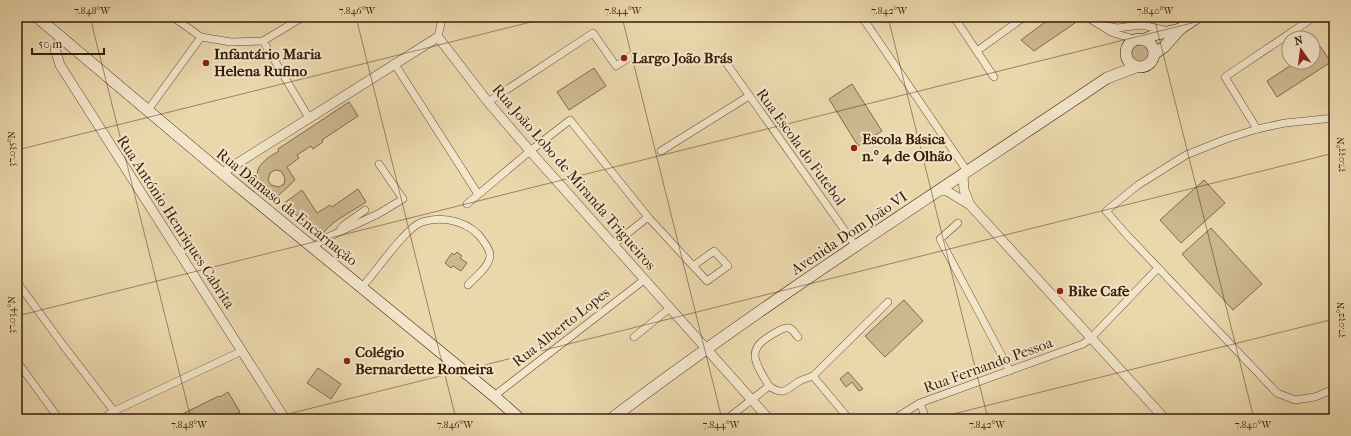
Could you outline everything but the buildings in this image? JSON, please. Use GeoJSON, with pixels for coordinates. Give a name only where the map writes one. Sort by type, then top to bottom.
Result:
{"type":"FeatureCollection","features":[{"type":"Feature","properties":{"kind":"main road","name":"Rua Dâmaso da Encarnação"},"geometry":{"type":"LineString","coordinates":[[37,17],[222,173],[520,419]]}},
{"type":"Feature","properties":{"kind":"main road"},"geometry":{"type":"LineString","coordinates":[[1176,30],[1164,47],[1154,54],[1148,65],[1136,67],[1130,63],[1126,54],[1131,43],[1154,35],[1176,30],[1198,17]]}},
{"type":"Feature","properties":{"kind":"main road"},"geometry":{"type":"LineString","coordinates":[[1140,40],[1150,43],[1154,54]]}},
{"type":"Feature","properties":{"kind":"main road","name":"Avenida Dom João VI"},"geometry":{"type":"LineString","coordinates":[[1107,78],[1122,62],[1126,54]]}},
{"type":"Feature","properties":{"kind":"main road","name":"Avenida Dom João VI"},"geometry":{"type":"LineString","coordinates":[[611,419],[707,348],[855,245],[1107,78],[1136,67]]}},
{"type":"Feature","properties":{"kind":"street"},"geometry":{"type":"LineString","coordinates":[[173,17],[201,37],[231,42],[263,41],[300,18]]}},
{"type":"Feature","properties":{"kind":"street"},"geometry":{"type":"LineString","coordinates":[[222,173],[438,36],[441,23],[438,17]]}},
{"type":"Feature","properties":{"kind":"street"},"geometry":{"type":"LineString","coordinates":[[862,17],[965,173],[964,190],[970,205]]}},
{"type":"Feature","properties":{"kind":"street"},"geometry":{"type":"LineString","coordinates":[[954,17],[994,77]]}},
{"type":"Feature","properties":{"kind":"street"},"geometry":{"type":"LineString","coordinates":[[977,51],[1024,17]]}},
{"type":"Feature","properties":{"kind":"street"},"geometry":{"type":"LineString","coordinates":[[1087,17],[1113,33],[1140,40]]}},
{"type":"Feature","properties":{"kind":"street"},"geometry":{"type":"LineString","coordinates":[[1257,129],[1225,77],[1314,17]]}},
{"type":"Feature","properties":{"kind":"street"},"geometry":{"type":"LineString","coordinates":[[1101,25],[1117,28],[1142,26],[1176,30]]}},
{"type":"Feature","properties":{"kind":"street"},"geometry":{"type":"LineString","coordinates":[[488,102],[593,33],[616,66],[633,55]]}},
{"type":"Feature","properties":{"kind":"street","name":"Rua João Lobo de Miranda Trigueiros"},"geometry":{"type":"LineString","coordinates":[[438,36],[488,102],[530,151],[769,419]]}},
{"type":"Feature","properties":{"kind":"street"},"geometry":{"type":"LineString","coordinates":[[148,110],[201,37]]}},
{"type":"Feature","properties":{"kind":"street","name":"Rua António Henriques Cabrita"},"geometry":{"type":"LineString","coordinates":[[62,38],[55,49],[60,64],[285,419]]}},
{"type":"Feature","properties":{"kind":"street"},"geometry":{"type":"LineString","coordinates":[[263,41],[308,118]]}},
{"type":"Feature","properties":{"kind":"street"},"geometry":{"type":"LineString","coordinates":[[394,63],[478,194]]}},
{"type":"Feature","properties":{"kind":"street","name":"Rua Escola do Futebol"},"geometry":{"type":"LineString","coordinates":[[727,64],[748,96],[855,245]]}},
{"type":"Feature","properties":{"kind":"street"},"geometry":{"type":"LineString","coordinates":[[661,151],[748,96]]}},
{"type":"Feature","properties":{"kind":"street"},"geometry":{"type":"LineString","coordinates":[[1334,118],[1284,123],[1257,129],[1226,139],[1186,155],[1138,185],[1106,210],[1126,234],[1277,393],[1295,400],[1315,397],[1334,389]]}},
{"type":"Feature","properties":{"kind":"street"},"geometry":{"type":"LineString","coordinates":[[467,204],[530,151],[570,120],[648,217],[693,266],[707,281],[728,266],[714,251],[693,266]]}},
{"type":"Feature","properties":{"kind":"street"},"geometry":{"type":"LineString","coordinates":[[313,247],[324,239],[378,214],[403,199],[379,164]]}},
{"type":"Feature","properties":{"kind":"street"},"geometry":{"type":"LineString","coordinates":[[937,191],[947,190],[970,205],[1165,419]]}},
{"type":"Feature","properties":{"kind":"street"},"geometry":{"type":"LineString","coordinates":[[337,233],[344,225],[365,210]]}},
{"type":"Feature","properties":{"kind":"street"},"geometry":{"type":"LineString","coordinates":[[614,244],[648,217]]}},
{"type":"Feature","properties":{"kind":"street"},"geometry":{"type":"LineString","coordinates":[[362,288],[413,227],[421,222],[437,220],[456,221],[470,227],[482,238],[489,249],[490,257],[484,267],[468,285]]}},
{"type":"Feature","properties":{"kind":"street"},"geometry":{"type":"LineString","coordinates":[[958,222],[940,239],[1010,371]]}},
{"type":"Feature","properties":{"kind":"street","name":"Rua Fernando Pessoa"},"geometry":{"type":"LineString","coordinates":[[894,419],[920,403],[1083,344],[1091,338],[1158,268]]}},
{"type":"Feature","properties":{"kind":"street","name":"Rua Alberto Lopes"},"geometry":{"type":"LineString","coordinates":[[494,396],[644,280]]}},
{"type":"Feature","properties":{"kind":"street"},"geometry":{"type":"LineString","coordinates":[[17,282],[63,346],[120,419]]}},
{"type":"Feature","properties":{"kind":"street"},"geometry":{"type":"LineString","coordinates":[[798,337],[789,328],[784,328],[760,343],[757,347],[755,356],[756,361],[769,386],[773,389],[783,392],[798,382],[813,376],[888,302]]}},
{"type":"Feature","properties":{"kind":"street"},"geometry":{"type":"LineString","coordinates":[[634,337],[670,308]]}},
{"type":"Feature","properties":{"kind":"street"},"geometry":{"type":"LineString","coordinates":[[102,419],[114,411],[242,351]]}},
{"type":"Feature","properties":{"kind":"street"},"geometry":{"type":"LineString","coordinates":[[19,364],[59,419]]}},
{"type":"Feature","properties":{"kind":"street"},"geometry":{"type":"LineString","coordinates":[[813,376],[849,419]]}},
{"type":"Feature","properties":{"kind":"street"},"geometry":{"type":"LineString","coordinates":[[727,419],[769,386]]}},
{"type":"Feature","properties":{"kind":"street"},"geometry":{"type":"LineString","coordinates":[[920,403],[926,419]]}},
{"type":"Feature","properties":{"kind":"shaded area"},"geometry":{"type":"Polygon","coordinates":[[[1052,17],[1066,17],[1075,23],[1034,51],[1021,40],[1052,17]]]}},
{"type":"Feature","properties":{"kind":"shaded area"},"geometry":{"type":"Polygon","coordinates":[[[1140,44],[1146,47],[1149,53],[1146,59],[1140,62],[1134,59],[1131,53],[1134,47],[1140,44]]]}},
{"type":"Feature","properties":{"kind":"shaded area"},"geometry":{"type":"Polygon","coordinates":[[[1321,47],[1331,62],[1321,68],[1321,47]]]}},
{"type":"Feature","properties":{"kind":"shaded area"},"geometry":{"type":"Polygon","coordinates":[[[594,68],[606,86],[569,110],[557,92],[594,68]]]}},
{"type":"Feature","properties":{"kind":"shaded area"},"geometry":{"type":"Polygon","coordinates":[[[1284,70],[1319,70],[1277,97],[1267,81],[1284,70]]]}},
{"type":"Feature","properties":{"kind":"shaded area"},"geometry":{"type":"Polygon","coordinates":[[[852,84],[882,131],[858,146],[829,99],[852,84]]]}},
{"type":"Feature","properties":{"kind":"shaded area"},"geometry":{"type":"Polygon","coordinates":[[[349,102],[358,116],[322,140],[323,142],[313,149],[311,146],[297,155],[299,158],[287,167],[295,180],[276,198],[261,185],[257,174],[261,165],[269,157],[279,151],[278,149],[349,102]],[[275,170],[270,173],[268,180],[271,185],[279,187],[284,184],[285,178],[281,171],[275,170]]]}},
{"type":"Feature","properties":{"kind":"shaded area"},"geometry":{"type":"Polygon","coordinates":[[[1204,180],[1225,203],[1181,243],[1160,220],[1204,180]]]}},
{"type":"Feature","properties":{"kind":"shaded area"},"geometry":{"type":"Polygon","coordinates":[[[358,189],[366,202],[329,226],[322,236],[283,204],[302,190],[317,213],[330,205],[332,207],[358,189]]]}},
{"type":"Feature","properties":{"kind":"shaded area"},"geometry":{"type":"Polygon","coordinates":[[[1211,228],[1262,284],[1233,310],[1182,254],[1211,228]]]}},
{"type":"Feature","properties":{"kind":"shaded area"},"geometry":{"type":"Polygon","coordinates":[[[457,252],[462,256],[460,258],[467,263],[461,271],[453,266],[451,268],[445,263],[452,253],[454,255],[457,252]]]}},
{"type":"Feature","properties":{"kind":"shaded area"},"geometry":{"type":"Polygon","coordinates":[[[904,300],[923,321],[885,357],[865,336],[904,300]]]}},
{"type":"Feature","properties":{"kind":"shaded area"},"geometry":{"type":"Polygon","coordinates":[[[318,368],[341,384],[331,399],[307,383],[318,368]]]}},
{"type":"Feature","properties":{"kind":"shaded area"},"geometry":{"type":"Polygon","coordinates":[[[848,372],[863,389],[859,391],[852,382],[846,387],[840,379],[848,372]]]}},
{"type":"Feature","properties":{"kind":"shaded area"},"geometry":{"type":"Polygon","coordinates":[[[228,392],[240,412],[232,416],[234,419],[206,419],[199,416],[193,419],[172,419],[219,396],[220,397],[228,392]]]}},
{"type":"Feature","properties":{"kind":"place","name":"Largo João Brás"},"geometry":{"type":"Point","coordinates":[624,58]}},
{"type":"Feature","properties":{"kind":"place","name":"Infantário Maria Helena Rufino"},"geometry":{"type":"Point","coordinates":[206,63]}},
{"type":"Feature","properties":{"kind":"place","name":"Escola Básica n.º 4 de Olhão"},"geometry":{"type":"Point","coordinates":[854,148]}},
{"type":"Feature","properties":{"kind":"place","name":"Bike Cafe"},"geometry":{"type":"Point","coordinates":[1060,291]}},
{"type":"Feature","properties":{"kind":"place","name":"Colégio Bernardette Romeira"},"geometry":{"type":"Point","coordinates":[347,361]}}]}
